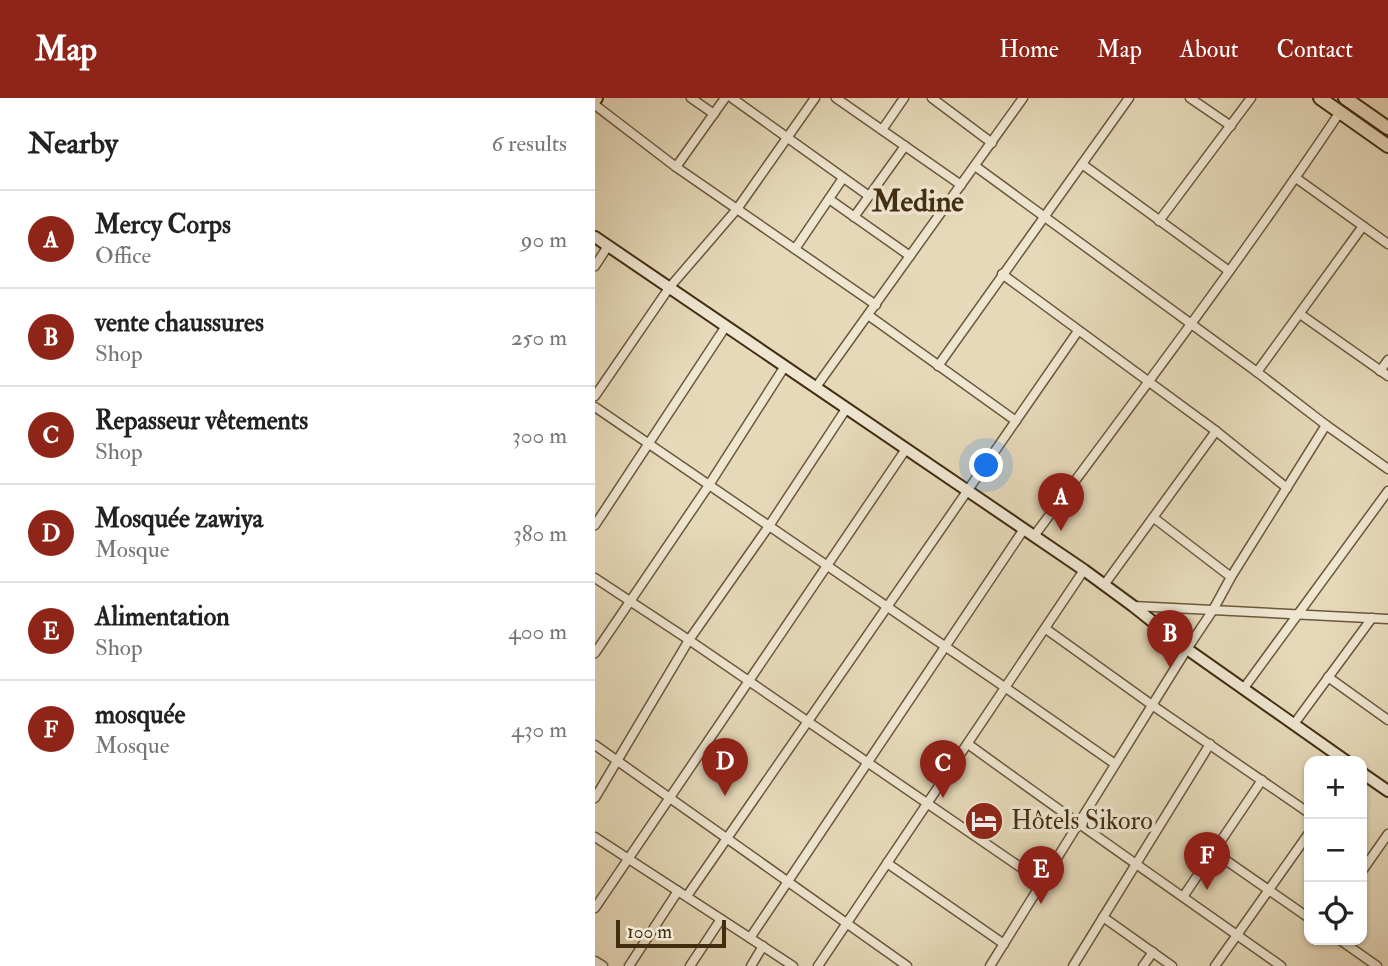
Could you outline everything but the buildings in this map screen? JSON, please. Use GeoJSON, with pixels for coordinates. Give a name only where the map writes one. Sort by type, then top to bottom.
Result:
{"type":"FeatureCollection","features":[{"type":"Feature","properties":{"kind":"main road"},"geometry":{"type":"LineString","coordinates":[[1320,98],[1388,146]]}},
{"type":"Feature","properties":{"kind":"main road"},"geometry":{"type":"LineString","coordinates":[[1348,99],[1388,128]]}},
{"type":"Feature","properties":{"kind":"street"},"geometry":{"type":"LineString","coordinates":[[692,98],[714,114]]}},
{"type":"Feature","properties":{"kind":"street"},"geometry":{"type":"LineString","coordinates":[[677,167],[726,98]]}},
{"type":"Feature","properties":{"kind":"street"},"geometry":{"type":"LineString","coordinates":[[732,98],[869,196]]}},
{"type":"Feature","properties":{"kind":"street"},"geometry":{"type":"LineString","coordinates":[[595,396],[669,288],[737,209],[815,98]]}},
{"type":"Feature","properties":{"kind":"street"},"geometry":{"type":"LineString","coordinates":[[836,98],[961,185]]}},
{"type":"Feature","properties":{"kind":"street"},"geometry":{"type":"LineString","coordinates":[[882,130],[904,98]]}},
{"type":"Feature","properties":{"kind":"street"},"geometry":{"type":"LineString","coordinates":[[817,387],[1023,98]]}},
{"type":"Feature","properties":{"kind":"street"},"geometry":{"type":"LineString","coordinates":[[938,366],[1129,98]]}},
{"type":"Feature","properties":{"kind":"street"},"geometry":{"type":"LineString","coordinates":[[1190,98],[1231,127]]}},
{"type":"Feature","properties":{"kind":"street"},"geometry":{"type":"LineString","coordinates":[[1159,221],[1251,98]]}},
{"type":"Feature","properties":{"kind":"street"},"geometry":{"type":"LineString","coordinates":[[935,99],[992,143]]}},
{"type":"Feature","properties":{"kind":"street"},"geometry":{"type":"LineString","coordinates":[[596,101],[677,167],[876,305]]}},
{"type":"Feature","properties":{"kind":"street"},"geometry":{"type":"LineString","coordinates":[[750,938],[946,647],[1029,532],[1149,382],[1296,178],[1340,112]]}},
{"type":"Feature","properties":{"kind":"street"},"geometry":{"type":"LineString","coordinates":[[854,217],[905,146]]}},
{"type":"Feature","properties":{"kind":"street"},"geometry":{"type":"LineString","coordinates":[[1082,164],[1229,271]]}},
{"type":"Feature","properties":{"kind":"street"},"geometry":{"type":"LineString","coordinates":[[975,166],[1388,469]]}},
{"type":"Feature","properties":{"kind":"street"},"geometry":{"type":"LineString","coordinates":[[795,249],[843,178]]}},
{"type":"Feature","properties":{"kind":"street"},"geometry":{"type":"LineString","coordinates":[[1296,178],[1388,244]]}},
{"type":"Feature","properties":{"kind":"street"},"geometry":{"type":"LineString","coordinates":[[829,199],[910,256]]}},
{"type":"Feature","properties":{"kind":"street"},"geometry":{"type":"LineString","coordinates":[[1257,372],[1363,226]]}},
{"type":"Feature","properties":{"kind":"street"},"geometry":{"type":"LineString","coordinates":[[595,237],[1084,570],[1187,649],[1339,756]]}},
{"type":"Feature","properties":{"kind":"street"},"geometry":{"type":"LineString","coordinates":[[595,266],[608,246]]}},
{"type":"Feature","properties":{"kind":"street"},"geometry":{"type":"LineString","coordinates":[[1002,274],[1216,431],[1287,488]]}},
{"type":"Feature","properties":{"kind":"street"},"geometry":{"type":"LineString","coordinates":[[1300,314],[1388,376]]}},
{"type":"Feature","properties":{"kind":"street"},"geometry":{"type":"LineString","coordinates":[[868,315],[1016,421]]}},
{"type":"Feature","properties":{"kind":"street"},"geometry":{"type":"LineString","coordinates":[[595,525],[726,326]]}},
{"type":"Feature","properties":{"kind":"street"},"geometry":{"type":"LineString","coordinates":[[629,966],[727,837],[1078,331]]}},
{"type":"Feature","properties":{"kind":"street"},"geometry":{"type":"LineString","coordinates":[[1380,371],[1388,359]]}},
{"type":"Feature","properties":{"kind":"street"},"geometry":{"type":"LineString","coordinates":[[595,653],[709,485],[785,366]]}},
{"type":"Feature","properties":{"kind":"street"},"geometry":{"type":"LineString","coordinates":[[595,407],[1115,764]]}},
{"type":"Feature","properties":{"kind":"street"},"geometry":{"type":"LineString","coordinates":[[595,798],[689,640],[846,409]]}},
{"type":"Feature","properties":{"kind":"street"},"geometry":{"type":"LineString","coordinates":[[990,966],[1326,425]]}},
{"type":"Feature","properties":{"kind":"street"},"geometry":{"type":"LineString","coordinates":[[1104,585],[1216,431]]}},
{"type":"Feature","properties":{"kind":"street"},"geometry":{"type":"LineString","coordinates":[[595,908],[906,449]]}},
{"type":"Feature","properties":{"kind":"street"},"geometry":{"type":"LineString","coordinates":[[1244,688],[1388,491]]}},
{"type":"Feature","properties":{"kind":"street"},"geometry":{"type":"LineString","coordinates":[[1154,518],[1231,577]]}},
{"type":"Feature","properties":{"kind":"street"},"geometry":{"type":"LineString","coordinates":[[818,966],[1084,570]]}},
{"type":"Feature","properties":{"kind":"street"},"geometry":{"type":"LineString","coordinates":[[595,578],[1042,882]]}},
{"type":"Feature","properties":{"kind":"street"},"geometry":{"type":"LineString","coordinates":[[1133,606],[1388,619]]}},
{"type":"Feature","properties":{"kind":"street"},"geometry":{"type":"LineString","coordinates":[[1294,724],[1372,618]]}},
{"type":"Feature","properties":{"kind":"street"},"geometry":{"type":"LineString","coordinates":[[1046,629],[1304,809]]}},
{"type":"Feature","properties":{"kind":"street"},"geometry":{"type":"LineString","coordinates":[[1328,677],[1388,720]]}},
{"type":"Feature","properties":{"kind":"street"},"geometry":{"type":"LineString","coordinates":[[968,744],[1281,966]]}},
{"type":"Feature","properties":{"kind":"street"},"geometry":{"type":"LineString","coordinates":[[1073,966],[1210,744]]}},
{"type":"Feature","properties":{"kind":"street"},"geometry":{"type":"LineString","coordinates":[[595,745],[907,966]]}},
{"type":"Feature","properties":{"kind":"street"},"geometry":{"type":"LineString","coordinates":[[1367,776],[1388,791]]}},
{"type":"Feature","properties":{"kind":"street"},"geometry":{"type":"LineString","coordinates":[[1183,897],[1262,780]]}},
{"type":"Feature","properties":{"kind":"street"},"geometry":{"type":"LineString","coordinates":[[1367,864],[1388,834]]}},
{"type":"Feature","properties":{"kind":"street"},"geometry":{"type":"LineString","coordinates":[[595,837],[793,966]]}},
{"type":"Feature","properties":{"kind":"street"},"geometry":{"type":"LineString","coordinates":[[1215,966],[1304,840]]}},
{"type":"Feature","properties":{"kind":"street"},"geometry":{"type":"LineString","coordinates":[[1214,852],[1304,914]]}},
{"type":"Feature","properties":{"kind":"street"},"geometry":{"type":"LineString","coordinates":[[887,863],[1004,944]]}},
{"type":"Feature","properties":{"kind":"street"},"geometry":{"type":"LineString","coordinates":[[1103,917],[1172,966]]}},
{"type":"Feature","properties":{"kind":"street"},"geometry":{"type":"LineString","coordinates":[[690,966],[722,919]]}},
{"type":"Feature","properties":{"kind":"street"},"geometry":{"type":"LineString","coordinates":[[1347,945],[1377,966]]}},
{"type":"Feature","properties":{"kind":"street"},"geometry":{"type":"LineString","coordinates":[[751,966],[763,946]]}},
{"type":"Feature","properties":{"kind":"street"},"geometry":{"type":"LineString","coordinates":[[1143,966],[1153,952]]}},
{"type":"Feature","properties":{"kind":"street"},"geometry":{"type":"LineString","coordinates":[[595,961],[603,966]]}},
{"type":"Feature","properties":{"kind":"place","name":"Mercy Corps"},"geometry":{"type":"Point","coordinates":[1061,531]}},
{"type":"Feature","properties":{"kind":"place","name":"vente chaussures"},"geometry":{"type":"Point","coordinates":[1170,668]}},
{"type":"Feature","properties":{"kind":"place","name":"Mosquée zawiya"},"geometry":{"type":"Point","coordinates":[725,796]}},
{"type":"Feature","properties":{"kind":"place","name":"Repasseur vêtements"},"geometry":{"type":"Point","coordinates":[943,798]}},
{"type":"Feature","properties":{"kind":"place","name":"Hôtels Sikoro"},"geometry":{"type":"Point","coordinates":[984,821]}},
{"type":"Feature","properties":{"kind":"place","name":"mosquée"},"geometry":{"type":"Point","coordinates":[1207,890]}},
{"type":"Feature","properties":{"kind":"place","name":"Alimentation"},"geometry":{"type":"Point","coordinates":[1041,904]}},
{"type":"Feature","properties":{"kind":"district","name":"Medine"},"geometry":{"type":"Point","coordinates":[918,201]}}]}
